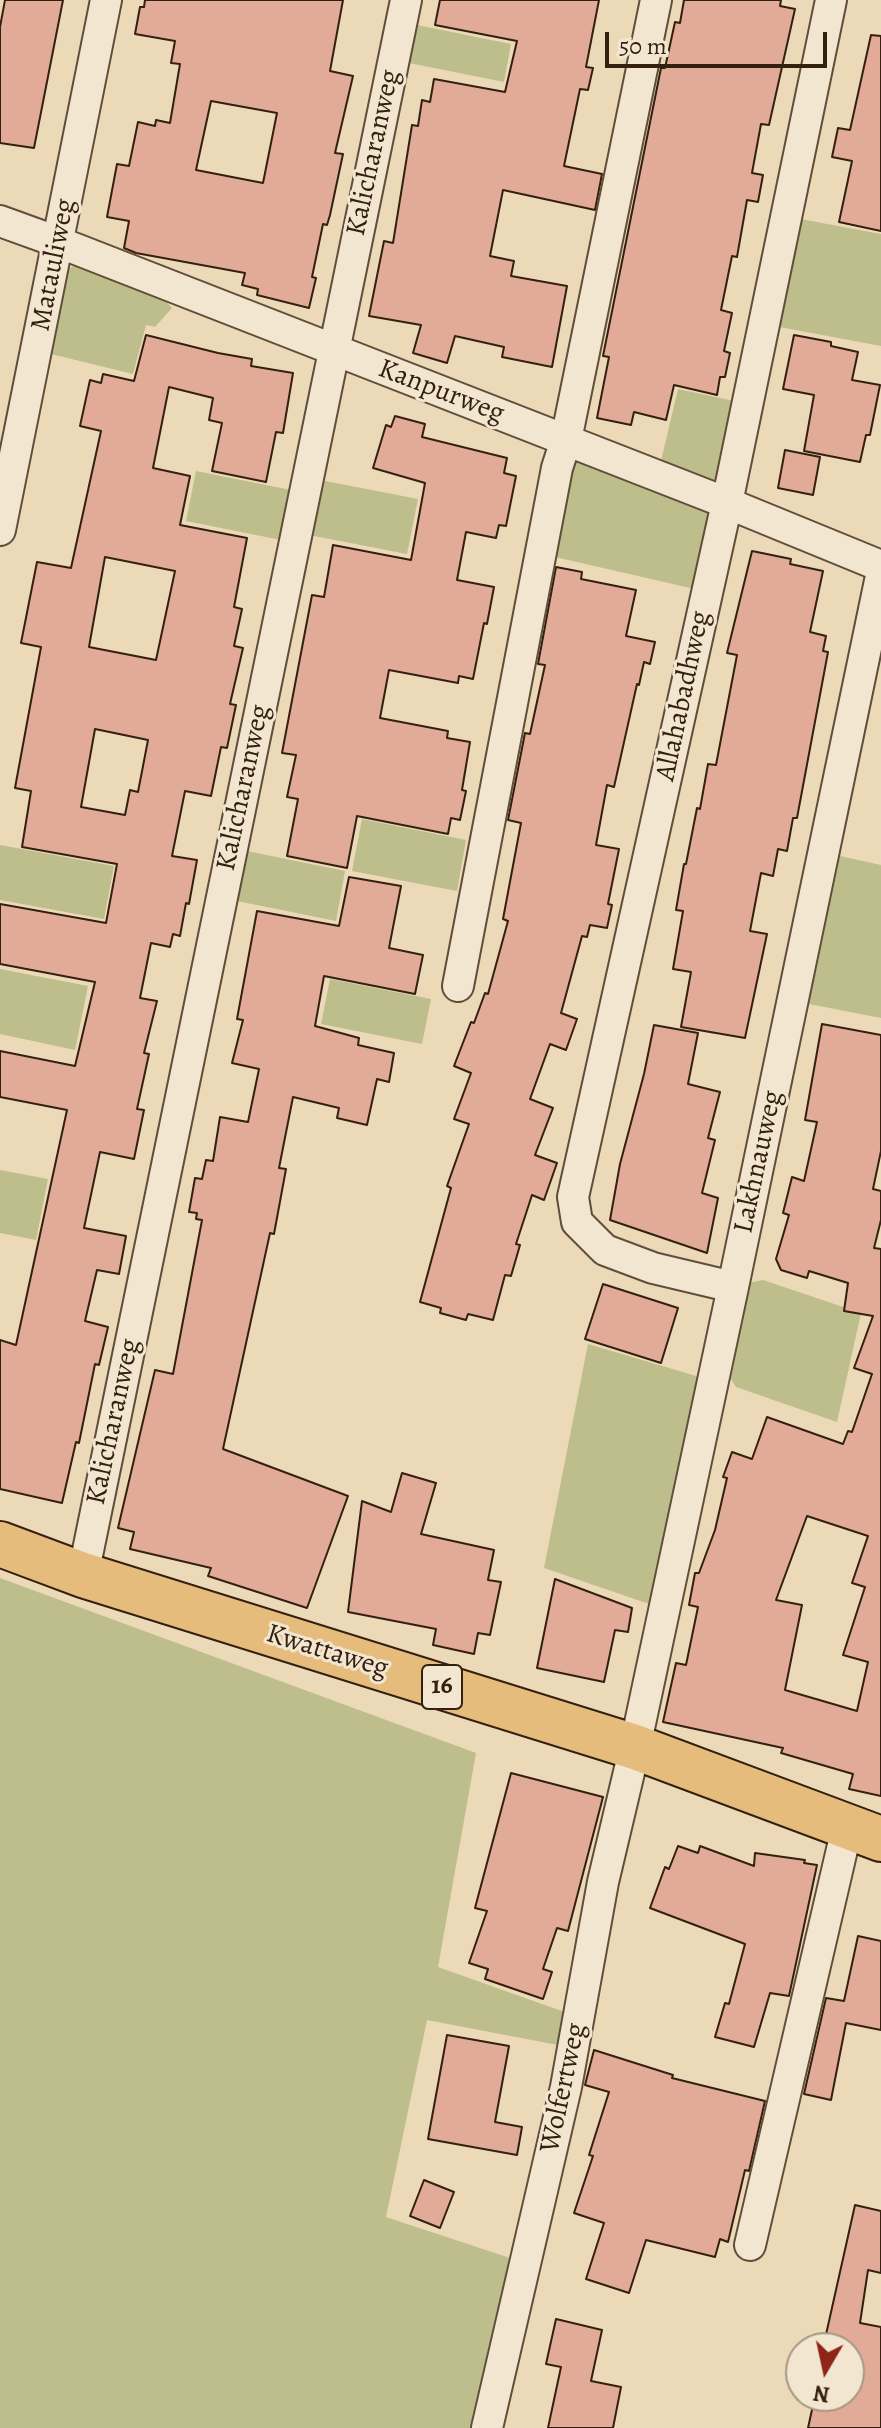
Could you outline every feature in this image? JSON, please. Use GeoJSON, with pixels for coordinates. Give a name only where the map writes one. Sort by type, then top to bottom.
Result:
{"type":"FeatureCollection","features":[{"type":"Feature","properties":{"kind":"main road","name":"Kwattaweg"},"geometry":{"type":"LineString","coordinates":[[0,1544],[83,1575],[635,1747],[864,1833]]}},
{"type":"Feature","properties":{"kind":"street","name":"Matauliweg"},"geometry":{"type":"LineString","coordinates":[[0,530],[106,0]]}},
{"type":"Feature","properties":{"kind":"street","name":"Kalicharanweg"},"geometry":{"type":"LineString","coordinates":[[83,1575],[406,0]]}},
{"type":"Feature","properties":{"kind":"street"},"geometry":{"type":"LineString","coordinates":[[458,986],[557,468],[566,440],[656,0]]}},
{"type":"Feature","properties":{"kind":"street","name":"Allahabadhweg"},"geometry":{"type":"LineString","coordinates":[[733,1287],[653,1268],[605,1250],[577,1222],[573,1197],[727,503],[831,0]]}},
{"type":"Feature","properties":{"kind":"street","name":"Kanpurweg"},"geometry":{"type":"LineString","coordinates":[[0,221],[727,503],[881,566]]}},
{"type":"Feature","properties":{"kind":"street","name":"Lakhnauweg"},"geometry":{"type":"LineString","coordinates":[[635,1747],[881,576]]}},
{"type":"Feature","properties":{"kind":"street","name":"Wolfertweg"},"geometry":{"type":"LineString","coordinates":[[487,2428],[566,2087],[603,1882],[635,1747]]}},
{"type":"Feature","properties":{"kind":"street"},"geometry":{"type":"LineString","coordinates":[[750,2245],[864,1833]]}},
{"type":"Feature","properties":{"kind":"green space"},"geometry":{"type":"Polygon","coordinates":[[[412,24],[511,44],[504,82],[404,62],[412,24]]]}},
{"type":"Feature","properties":{"kind":"green space"},"geometry":{"type":"Polygon","coordinates":[[[795,218],[881,234],[881,346],[774,326],[795,218]]]}},
{"type":"Feature","properties":{"kind":"green space"},"geometry":{"type":"Polygon","coordinates":[[[76,265],[159,294],[172,308],[155,327],[146,325],[133,374],[47,353],[66,270],[76,265]]]}},
{"type":"Feature","properties":{"kind":"green space"},"geometry":{"type":"Polygon","coordinates":[[[678,389],[739,402],[720,480],[712,484],[660,465],[678,389]]]}},
{"type":"Feature","properties":{"kind":"green space"},"geometry":{"type":"Polygon","coordinates":[[[572,454],[714,510],[699,590],[542,554],[572,454]]]}},
{"type":"Feature","properties":{"kind":"green space"},"geometry":{"type":"Polygon","coordinates":[[[196,471],[296,491],[286,541],[186,521],[196,471]]]}},
{"type":"Feature","properties":{"kind":"green space"},"geometry":{"type":"Polygon","coordinates":[[[320,480],[418,499],[407,554],[309,535],[320,480]]]}},
{"type":"Feature","properties":{"kind":"green space"},"geometry":{"type":"Polygon","coordinates":[[[362,819],[466,840],[457,891],[352,871],[362,819]]]}},
{"type":"Feature","properties":{"kind":"green space"},"geometry":{"type":"Polygon","coordinates":[[[0,845],[114,866],[104,919],[0,900],[0,845]]]}},
{"type":"Feature","properties":{"kind":"green space"},"geometry":{"type":"Polygon","coordinates":[[[242,850],[345,871],[336,921],[232,900],[242,850]]]}},
{"type":"Feature","properties":{"kind":"green space"},"geometry":{"type":"Polygon","coordinates":[[[840,856],[881,865],[881,1018],[809,1004],[840,856]]]}},
{"type":"Feature","properties":{"kind":"green space"},"geometry":{"type":"Polygon","coordinates":[[[0,969],[88,986],[75,1050],[0,1034],[0,969]]]}},
{"type":"Feature","properties":{"kind":"green space"},"geometry":{"type":"Polygon","coordinates":[[[330,979],[431,999],[422,1044],[321,1024],[330,979]]]}},
{"type":"Feature","properties":{"kind":"green space"},"geometry":{"type":"Polygon","coordinates":[[[0,1170],[48,1179],[36,1240],[0,1233],[0,1170]]]}},
{"type":"Feature","properties":{"kind":"green space"},"geometry":{"type":"Polygon","coordinates":[[[763,1280],[861,1313],[837,1422],[736,1387],[731,1379],[748,1283],[763,1280]]]}},
{"type":"Feature","properties":{"kind":"green space"},"geometry":{"type":"Polygon","coordinates":[[[588,1344],[703,1378],[655,1606],[544,1568],[588,1344]]]}},
{"type":"Feature","properties":{"kind":"green space"},"geometry":{"type":"Polygon","coordinates":[[[0,1578],[476,1753],[438,1967],[570,2014],[563,2046],[427,2020],[386,2217],[513,2259],[476,2428],[0,2428],[0,1578]]]}},
{"type":"Feature","properties":{"kind":"building"},"geometry":{"type":"Polygon","coordinates":[[[5,0],[63,0],[34,148],[0,143],[0,27],[5,0]]]}},
{"type":"Feature","properties":{"kind":"building"},"geometry":{"type":"Polygon","coordinates":[[[145,0],[343,0],[330,71],[353,76],[335,153],[343,154],[330,215],[327,225],[323,224],[309,308],[257,295],[258,289],[242,285],[245,273],[136,253],[124,248],[129,221],[107,217],[117,164],[129,166],[138,122],[155,126],[156,120],[170,123],[180,64],[171,63],[175,41],[135,34],[140,7],[144,7],[145,0]],[[211,101],[196,170],[263,183],[277,113],[211,101]]]}},
{"type":"Feature","properties":{"kind":"building"},"geometry":{"type":"Polygon","coordinates":[[[440,0],[599,0],[586,67],[593,68],[588,90],[580,89],[564,166],[602,174],[595,210],[503,190],[490,256],[514,261],[511,276],[567,286],[552,367],[502,357],[504,347],[455,336],[447,363],[413,353],[421,325],[369,316],[384,241],[393,243],[412,125],[418,126],[422,100],[430,102],[434,79],[505,92],[517,41],[435,25],[440,0]]]}},
{"type":"Feature","properties":{"kind":"building"},"geometry":{"type":"Polygon","coordinates":[[[684,0],[781,0],[780,6],[795,9],[769,125],[761,124],[752,173],[763,175],[758,202],[747,200],[737,257],[732,256],[721,310],[732,313],[724,351],[730,353],[725,377],[720,377],[717,395],[674,385],[666,420],[634,412],[631,425],[597,418],[609,357],[603,356],[661,68],[665,68],[675,22],[680,23],[684,0]]]}},
{"type":"Feature","properties":{"kind":"building"},"geometry":{"type":"Polygon","coordinates":[[[871,35],[881,36],[881,231],[839,222],[852,161],[832,157],[838,128],[850,130],[871,35]]]}},
{"type":"Feature","properties":{"kind":"building"},"geometry":{"type":"Polygon","coordinates":[[[146,335],[252,359],[251,366],[293,373],[283,433],[276,432],[266,482],[212,471],[222,423],[209,420],[213,398],[169,387],[153,468],[190,476],[180,525],[247,538],[234,607],[242,609],[234,646],[243,648],[230,704],[236,705],[227,748],[221,747],[211,796],[185,791],[172,856],[197,860],[180,936],[173,934],[170,947],[151,943],[140,998],[157,1001],[144,1053],[149,1054],[137,1109],[144,1110],[134,1159],[100,1152],[84,1228],[126,1236],[119,1274],[97,1270],[85,1321],[108,1327],[99,1365],[95,1364],[79,1443],[76,1442],[62,1503],[0,1489],[0,1340],[16,1345],[67,1110],[0,1097],[0,1051],[75,1066],[95,982],[0,964],[0,904],[106,923],[117,864],[22,847],[31,791],[15,788],[41,647],[21,643],[37,562],[71,568],[101,431],[80,426],[90,380],[101,383],[103,374],[134,381],[146,335]],[[105,557],[89,647],[156,660],[175,571],[105,557]],[[95,729],[81,807],[125,815],[130,790],[138,792],[148,740],[95,729]]]}},
{"type":"Feature","properties":{"kind":"building"},"geometry":{"type":"Polygon","coordinates":[[[794,335],[831,342],[831,346],[858,352],[852,380],[880,385],[870,435],[866,435],[860,462],[804,451],[814,395],[783,389],[794,335]]]}},
{"type":"Feature","properties":{"kind":"building"},"geometry":{"type":"Polygon","coordinates":[[[395,416],[425,424],[422,437],[507,458],[504,473],[516,476],[506,526],[499,525],[496,538],[466,532],[457,580],[494,587],[473,679],[459,676],[458,683],[389,670],[380,718],[448,731],[447,738],[470,742],[460,820],[451,818],[448,834],[357,816],[347,868],[287,856],[298,799],[287,797],[296,755],[282,753],[312,595],[324,597],[333,545],[411,560],[425,483],[373,468],[386,425],[391,427],[395,416]]]}},
{"type":"Feature","properties":{"kind":"building"},"geometry":{"type":"Polygon","coordinates":[[[785,450],[820,457],[813,495],[778,488],[785,450]]]}},
{"type":"Feature","properties":{"kind":"building"},"geometry":{"type":"Polygon","coordinates":[[[752,551],[791,559],[790,564],[823,571],[810,632],[826,636],[823,651],[828,652],[797,818],[793,818],[787,851],[778,849],[773,876],[761,873],[750,931],[767,934],[745,1038],[681,1027],[691,972],[673,969],[683,911],[676,910],[684,864],[697,808],[700,809],[708,764],[716,765],[737,655],[727,653],[752,551]]]}},
{"type":"Feature","properties":{"kind":"building"},"geometry":{"type":"Polygon","coordinates":[[[556,567],[582,572],[581,579],[636,590],[626,636],[655,642],[650,664],[644,662],[637,684],[614,787],[607,785],[596,845],[619,849],[608,904],[612,905],[607,928],[590,925],[587,937],[582,936],[561,1013],[577,1019],[566,1050],[550,1044],[530,1099],[553,1108],[535,1155],[557,1163],[544,1200],[532,1195],[516,1244],[520,1245],[511,1276],[505,1275],[493,1320],[468,1314],[466,1320],[440,1313],[441,1308],[420,1302],[451,1188],[447,1186],[469,1124],[454,1119],[471,1073],[454,1066],[471,1022],[474,1023],[485,993],[488,994],[508,921],[503,919],[521,823],[508,820],[525,733],[530,734],[545,665],[538,664],[556,567]]]}},
{"type":"Feature","properties":{"kind":"building"},"geometry":{"type":"Polygon","coordinates":[[[349,877],[401,886],[389,948],[423,955],[415,994],[324,976],[315,1026],[359,1038],[358,1045],[394,1053],[389,1082],[377,1079],[367,1125],[337,1118],[339,1108],[293,1097],[279,1168],[286,1169],[274,1234],[270,1233],[223,1449],[348,1496],[307,1608],[208,1576],[211,1568],[130,1549],[134,1532],[118,1528],[155,1370],[173,1374],[202,1220],[196,1219],[197,1213],[189,1212],[195,1178],[202,1179],[206,1160],[213,1161],[220,1117],[248,1122],[259,1069],[232,1063],[243,1020],[237,1019],[257,911],[339,926],[349,877]]]}},
{"type":"Feature","properties":{"kind":"building"},"geometry":{"type":"Polygon","coordinates":[[[822,1024],[881,1035],[881,1151],[873,1189],[881,1191],[881,1220],[874,1248],[881,1249],[881,1796],[849,1789],[853,1774],[781,1753],[783,1748],[663,1722],[676,1663],[686,1665],[698,1607],[689,1605],[695,1573],[699,1573],[715,1530],[727,1478],[723,1477],[732,1452],[752,1459],[767,1417],[843,1444],[848,1431],[852,1432],[872,1374],[854,1368],[873,1316],[844,1311],[848,1283],[809,1271],[807,1278],[781,1270],[776,1259],[789,1215],[783,1213],[792,1177],[804,1181],[817,1122],[805,1120],[822,1024]],[[807,1516],[776,1600],[802,1605],[785,1690],[857,1711],[868,1662],[843,1655],[865,1587],[852,1583],[868,1536],[807,1516]]]}},
{"type":"Feature","properties":{"kind":"building"},"geometry":{"type":"Polygon","coordinates":[[[654,1025],[698,1033],[688,1084],[720,1092],[708,1138],[715,1140],[702,1193],[718,1198],[707,1253],[610,1220],[620,1164],[654,1025]]]}},
{"type":"Feature","properties":{"kind":"building"},"geometry":{"type":"Polygon","coordinates":[[[603,1284],[678,1308],[661,1363],[585,1339],[603,1284]]]}},
{"type":"Feature","properties":{"kind":"building"},"geometry":{"type":"Polygon","coordinates":[[[402,1473],[436,1483],[421,1534],[494,1550],[488,1580],[501,1582],[490,1635],[478,1633],[474,1654],[433,1645],[436,1629],[348,1612],[362,1501],[391,1512],[402,1473]]]}},
{"type":"Feature","properties":{"kind":"building"},"geometry":{"type":"Polygon","coordinates":[[[555,1579],[632,1608],[628,1632],[615,1630],[604,1682],[537,1668],[555,1579]]]}},
{"type":"Feature","properties":{"kind":"building"},"geometry":{"type":"Polygon","coordinates":[[[511,1773],[603,1797],[568,1931],[557,1928],[543,1969],[552,1972],[543,1999],[485,1979],[488,1969],[469,1963],[487,1911],[475,1908],[511,1773]]]}},
{"type":"Feature","properties":{"kind":"building"},"geometry":{"type":"Polygon","coordinates":[[[678,1846],[698,1853],[700,1846],[754,1866],[755,1853],[805,1860],[804,1863],[817,1865],[789,1996],[770,1993],[754,2047],[715,2037],[725,2003],[729,2004],[745,1944],[650,1908],[665,1867],[669,1869],[678,1846]]]}},
{"type":"Feature","properties":{"kind":"building"},"geometry":{"type":"Polygon","coordinates":[[[858,1936],[881,1941],[881,2030],[846,2023],[831,2100],[804,2094],[826,1998],[844,2001],[858,1936]]]}},
{"type":"Feature","properties":{"kind":"building"},"geometry":{"type":"Polygon","coordinates":[[[447,2035],[509,2046],[495,2122],[522,2127],[517,2155],[428,2139],[447,2035]]]}},
{"type":"Feature","properties":{"kind":"building"},"geometry":{"type":"Polygon","coordinates":[[[594,2050],[673,2075],[672,2078],[765,2101],[728,2242],[720,2239],[715,2257],[646,2240],[629,2293],[586,2279],[604,2223],[574,2213],[593,2156],[589,2155],[609,2092],[585,2085],[594,2050]]]}},
{"type":"Feature","properties":{"kind":"building"},"geometry":{"type":"Polygon","coordinates":[[[424,2180],[454,2192],[440,2228],[410,2216],[424,2180]]]}},
{"type":"Feature","properties":{"kind":"building"},"geometry":{"type":"Polygon","coordinates":[[[855,2205],[881,2211],[881,2273],[868,2270],[860,2323],[881,2327],[881,2428],[808,2428],[812,2412],[865,2412],[865,2332],[827,2332],[855,2205]]]}},
{"type":"Feature","properties":{"kind":"building"},"geometry":{"type":"Polygon","coordinates":[[[556,2319],[602,2330],[591,2381],[621,2387],[613,2428],[548,2428],[561,2367],[546,2364],[556,2319]]]}}]}
